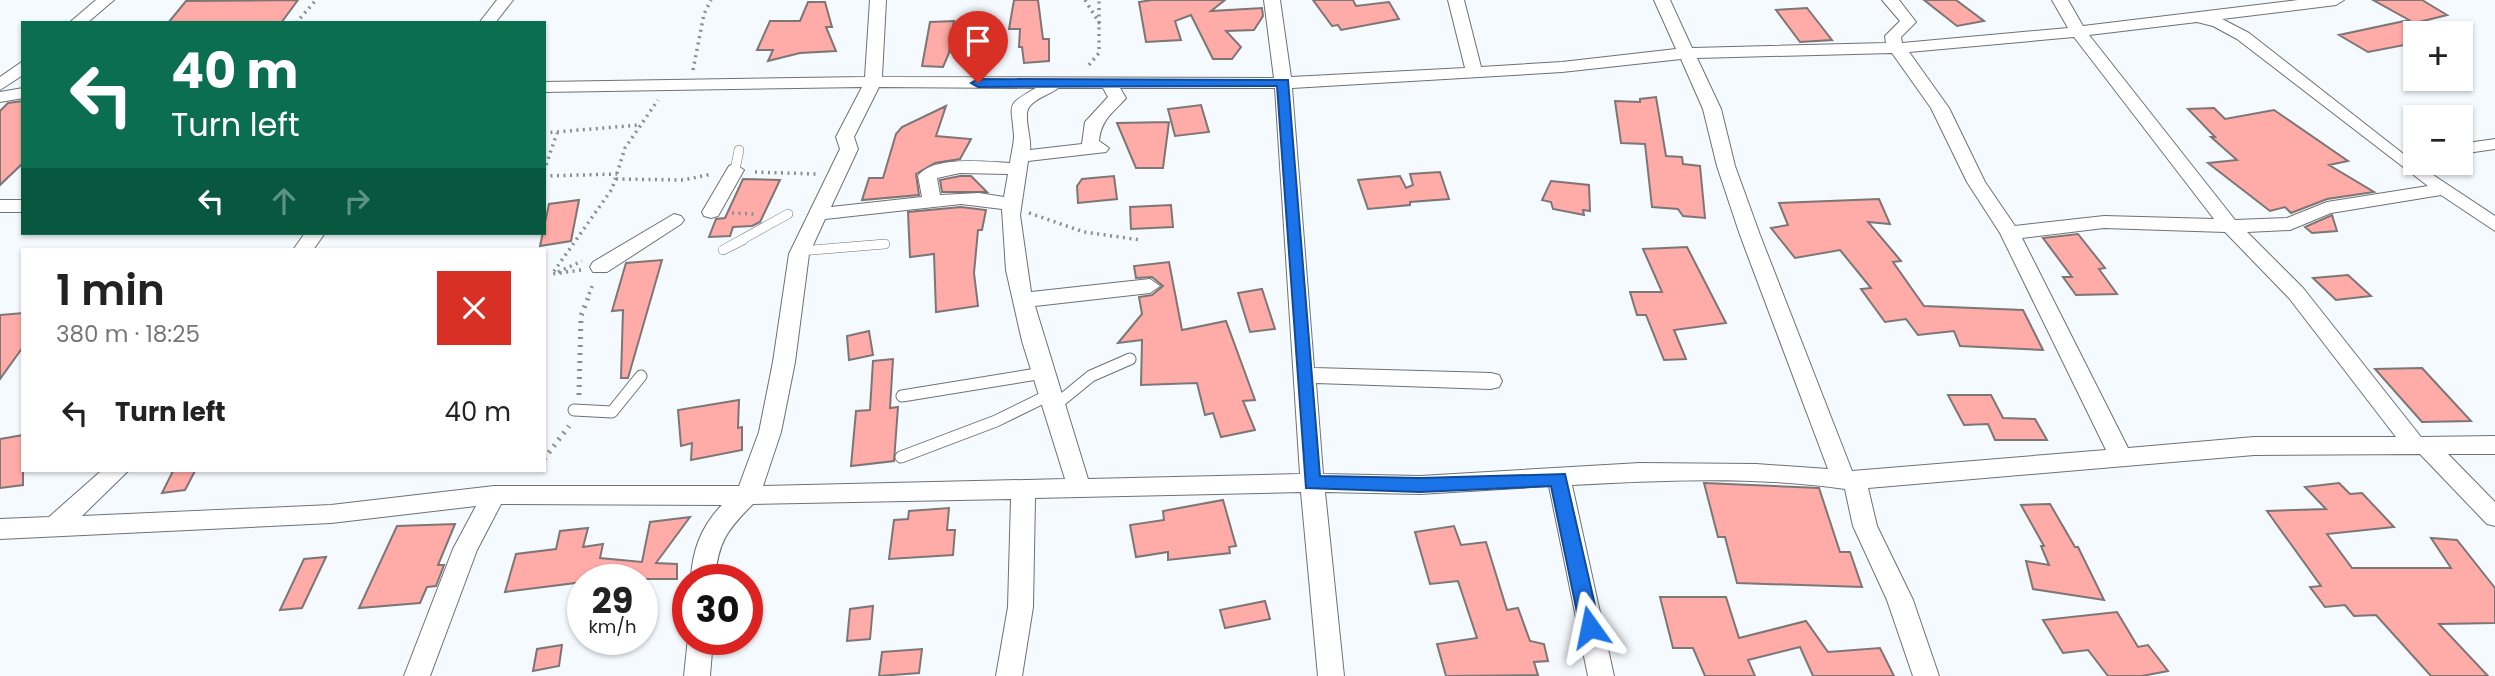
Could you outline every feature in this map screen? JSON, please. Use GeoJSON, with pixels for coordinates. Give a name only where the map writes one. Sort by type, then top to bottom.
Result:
{"type":"FeatureCollection","features":[{"type":"Feature","properties":{"kind":"street"},"geometry":{"type":"LineString","coordinates":[[80,21],[106,0]]}},
{"type":"Feature","properties":{"kind":"street"},"geometry":{"type":"LineString","coordinates":[[488,21],[505,0]]}},
{"type":"Feature","properties":{"kind":"street"},"geometry":{"type":"LineString","coordinates":[[704,564],[705,552],[722,520],[747,494],[770,432],[784,362],[800,251],[849,149],[845,137],[873,83],[878,0]]}},
{"type":"Feature","properties":{"kind":"street"},"geometry":{"type":"LineString","coordinates":[[1272,0],[1283,83],[1312,483],[1331,676]]}},
{"type":"Feature","properties":{"kind":"street"},"geometry":{"type":"LineString","coordinates":[[1456,0],[1474,72]]}},
{"type":"Feature","properties":{"kind":"street"},"geometry":{"type":"LineString","coordinates":[[1662,0],[1712,109],[1726,166],[1750,235],[1865,526],[1900,600],[1926,676]]}},
{"type":"Feature","properties":{"kind":"street"},"geometry":{"type":"LineString","coordinates":[[1890,0],[1905,15],[1908,22],[1893,36],[1898,48],[1941,108],[1976,182],[2010,233],[2122,459]]}},
{"type":"Feature","properties":{"kind":"street"},"geometry":{"type":"LineString","coordinates":[[2060,0],[2077,30],[2230,226],[2296,293],[2419,444],[2495,517]]}},
{"type":"Feature","properties":{"kind":"street"},"geometry":{"type":"LineString","coordinates":[[546,87],[873,83],[1283,83],[1638,61],[1686,53],[1898,48],[2028,38],[2336,0]]}},
{"type":"Feature","properties":{"kind":"street"},"geometry":{"type":"LineString","coordinates":[[2194,16],[2219,23],[2243,36],[2403,154]]}},
{"type":"Feature","properties":{"kind":"street"},"geometry":{"type":"LineString","coordinates":[[0,85],[21,68]]}},
{"type":"Feature","properties":{"kind":"street"},"geometry":{"type":"LineString","coordinates":[[1064,84],[1022,103],[1018,114],[1023,137],[1012,206],[1016,270],[1051,401],[1079,488]]}},
{"type":"Feature","properties":{"kind":"street"},"geometry":{"type":"LineString","coordinates":[[933,201],[927,176],[933,172],[1020,162],[1100,148],[1090,143],[1090,135],[1094,116],[1117,98],[1110,85]]}},
{"type":"Feature","properties":{"kind":"street"},"geometry":{"type":"LineString","coordinates":[[0,97],[21,93]]}},
{"type":"Feature","properties":{"kind":"street"},"geometry":{"type":"LineString","coordinates":[[2473,147],[2495,144]]}},
{"type":"Feature","properties":{"kind":"street"},"geometry":{"type":"LineString","coordinates":[[711,212],[736,170]]}},
{"type":"Feature","properties":{"kind":"street"},"geometry":{"type":"LineString","coordinates":[[2428,175],[2495,225]]}},
{"type":"Feature","properties":{"kind":"street"},"geometry":{"type":"LineString","coordinates":[[2010,233],[2104,222],[2230,226],[2290,224],[2327,208],[2444,189]]}},
{"type":"Feature","properties":{"kind":"street"},"geometry":{"type":"LineString","coordinates":[[816,214],[872,210],[933,201],[994,200],[1012,206]]}},
{"type":"Feature","properties":{"kind":"street"},"geometry":{"type":"LineString","coordinates":[[0,206],[21,206]]}},
{"type":"Feature","properties":{"kind":"street"},"geometry":{"type":"LineString","coordinates":[[600,267],[674,220]]}},
{"type":"Feature","properties":{"kind":"street"},"geometry":{"type":"LineString","coordinates":[[1024,300],[1150,286]]}},
{"type":"Feature","properties":{"kind":"street"},"geometry":{"type":"LineString","coordinates":[[1304,375],[1491,381]]}},
{"type":"Feature","properties":{"kind":"street"},"geometry":{"type":"LineString","coordinates":[[0,529],[331,514],[494,495],[1023,491],[1312,483],[1420,485],[1666,472],[1755,473],[1849,480],[2254,446],[2495,445]]}},
{"type":"Feature","properties":{"kind":"street"},"geometry":{"type":"LineString","coordinates":[[55,526],[115,472]]}},
{"type":"Feature","properties":{"kind":"street"},"geometry":{"type":"LineString","coordinates":[[1559,479],[1601,676]]}},
{"type":"Feature","properties":{"kind":"street"},"geometry":{"type":"LineString","coordinates":[[1009,676],[1016,654],[1022,588],[1023,491]]}},
{"type":"Feature","properties":{"kind":"street"},"geometry":{"type":"LineString","coordinates":[[417,676],[465,549],[494,495]]}},
{"type":"Feature","properties":{"kind":"street"},"geometry":{"type":"LineString","coordinates":[[697,676],[699,655]]}},
{"type":"Feature","properties":{"kind":"lane"},"geometry":{"type":"LineString","coordinates":[[736,170],[739,150]]}},
{"type":"Feature","properties":{"kind":"lane"},"geometry":{"type":"LineString","coordinates":[[743,240],[788,214]]}},
{"type":"Feature","properties":{"kind":"lane"},"geometry":{"type":"LineString","coordinates":[[800,251],[885,244]]}},
{"type":"Feature","properties":{"kind":"lane"},"geometry":{"type":"LineString","coordinates":[[901,457],[1051,401],[1091,376],[1130,359]]}},
{"type":"Feature","properties":{"kind":"lane"},"geometry":{"type":"LineString","coordinates":[[902,396],[1043,373]]}},
{"type":"Feature","properties":{"kind":"lane"},"geometry":{"type":"LineString","coordinates":[[574,410],[612,412],[641,376]]}},
{"type":"Feature","properties":{"kind":"path"},"geometry":{"type":"LineString","coordinates":[[298,21],[316,0]]}},
{"type":"Feature","properties":{"kind":"path"},"geometry":{"type":"LineString","coordinates":[[662,86],[691,74],[697,63],[704,14],[711,0]]}},
{"type":"Feature","properties":{"kind":"path"},"geometry":{"type":"LineString","coordinates":[[1085,0],[1101,25]]}},
{"type":"Feature","properties":{"kind":"path"},"geometry":{"type":"LineString","coordinates":[[1064,84],[1099,53],[1099,0]]}},
{"type":"Feature","properties":{"kind":"path"},"geometry":{"type":"LineString","coordinates":[[546,133],[640,125]]}},
{"type":"Feature","properties":{"kind":"path"},"geometry":{"type":"LineString","coordinates":[[546,167],[557,133]]}},
{"type":"Feature","properties":{"kind":"path"},"geometry":{"type":"LineString","coordinates":[[546,173],[617,174]]}},
{"type":"Feature","properties":{"kind":"path"},"geometry":{"type":"LineString","coordinates":[[1012,206],[1083,233],[1110,239],[1141,240]]}},
{"type":"Feature","properties":{"kind":"path"},"geometry":{"type":"LineString","coordinates":[[546,276],[600,267]]}},
{"type":"Feature","properties":{"kind":"building"},"geometry":{"type":"Polygon","coordinates":[[[298,0],[282,21],[170,21],[186,1],[298,0]]]}},
{"type":"Feature","properties":{"kind":"building"},"geometry":{"type":"Polygon","coordinates":[[[1014,0],[1038,0],[1043,39],[1049,39],[1049,61],[1024,63],[1022,47],[1019,47],[1020,29],[1009,29],[1014,0]]]}},
{"type":"Feature","properties":{"kind":"building"},"geometry":{"type":"Polygon","coordinates":[[[1225,0],[1211,11],[1262,8],[1263,16],[1254,30],[1226,31],[1241,47],[1232,59],[1213,59],[1191,15],[1175,21],[1181,40],[1146,42],[1139,2],[1225,0]]]}},
{"type":"Feature","properties":{"kind":"building"},"geometry":{"type":"Polygon","coordinates":[[[1313,0],[1353,0],[1356,6],[1389,2],[1399,19],[1341,30],[1338,25],[1332,26],[1313,0]]]}},
{"type":"Feature","properties":{"kind":"building"},"geometry":{"type":"Polygon","coordinates":[[[1924,0],[1956,0],[1984,21],[1957,26],[1924,0]]]}},
{"type":"Feature","properties":{"kind":"building"},"geometry":{"type":"Polygon","coordinates":[[[2373,0],[2422,0],[2447,15],[2423,21],[2404,21],[2409,20],[2373,0]]]}},
{"type":"Feature","properties":{"kind":"building"},"geometry":{"type":"Polygon","coordinates":[[[808,2],[825,2],[832,27],[826,27],[836,51],[800,53],[768,61],[773,50],[757,50],[770,21],[800,21],[808,2]]]}},
{"type":"Feature","properties":{"kind":"building"},"geometry":{"type":"Polygon","coordinates":[[[1807,8],[1832,40],[1800,42],[1776,10],[1807,8]]]}},
{"type":"Feature","properties":{"kind":"building"},"geometry":{"type":"Polygon","coordinates":[[[954,21],[949,53],[943,67],[922,66],[930,22],[954,21]]]}},
{"type":"Feature","properties":{"kind":"building"},"geometry":{"type":"Polygon","coordinates":[[[2403,21],[2403,45],[2368,52],[2339,35],[2403,21]]]}},
{"type":"Feature","properties":{"kind":"building"},"geometry":{"type":"Polygon","coordinates":[[[1656,97],[1666,156],[1682,157],[1683,164],[1700,166],[1705,218],[1683,216],[1678,209],[1652,207],[1645,144],[1621,143],[1615,101],[1640,102],[1640,99],[1656,97]]]}},
{"type":"Feature","properties":{"kind":"building"},"geometry":{"type":"Polygon","coordinates":[[[21,101],[21,165],[0,185],[0,111],[8,103],[21,101]]]}},
{"type":"Feature","properties":{"kind":"building"},"geometry":{"type":"Polygon","coordinates":[[[1201,105],[1209,132],[1175,136],[1168,109],[1201,105]]]}},
{"type":"Feature","properties":{"kind":"building"},"geometry":{"type":"Polygon","coordinates":[[[946,106],[936,136],[971,139],[960,159],[935,163],[916,174],[919,195],[862,200],[869,178],[883,178],[896,134],[902,127],[946,106]]]}},
{"type":"Feature","properties":{"kind":"building"},"geometry":{"type":"Polygon","coordinates":[[[2214,108],[2225,119],[2274,110],[2348,161],[2329,165],[2374,192],[2327,199],[2291,213],[2285,207],[2270,211],[2208,163],[2237,160],[2211,137],[2215,137],[2188,109],[2214,108]]]}},
{"type":"Feature","properties":{"kind":"building"},"geometry":{"type":"Polygon","coordinates":[[[1169,122],[1163,168],[1136,168],[1117,123],[1169,122]]]}},
{"type":"Feature","properties":{"kind":"building"},"geometry":{"type":"Polygon","coordinates":[[[1440,172],[1449,199],[1410,202],[1410,205],[1368,209],[1358,180],[1400,176],[1406,188],[1413,185],[1410,174],[1440,172]]]}},
{"type":"Feature","properties":{"kind":"building"},"geometry":{"type":"Polygon","coordinates":[[[971,176],[987,192],[942,192],[940,180],[971,176]]]}},
{"type":"Feature","properties":{"kind":"building"},"geometry":{"type":"Polygon","coordinates":[[[1114,176],[1117,199],[1078,203],[1077,186],[1082,179],[1114,176]]]}},
{"type":"Feature","properties":{"kind":"building"},"geometry":{"type":"Polygon","coordinates":[[[743,179],[780,180],[760,222],[752,226],[733,227],[730,236],[709,237],[716,219],[725,218],[743,179]]]}},
{"type":"Feature","properties":{"kind":"building"},"geometry":{"type":"Polygon","coordinates":[[[1551,181],[1589,185],[1590,211],[1583,210],[1584,215],[1553,209],[1551,202],[1542,200],[1551,181]]]}},
{"type":"Feature","properties":{"kind":"building"},"geometry":{"type":"Polygon","coordinates":[[[1879,199],[1890,224],[1868,222],[1901,261],[1893,262],[1924,306],[2023,310],[2043,350],[1960,346],[1954,331],[1918,335],[1906,319],[1885,322],[1861,289],[1871,288],[1840,250],[1795,258],[1771,228],[1788,225],[1779,203],[1879,199]]]}},
{"type":"Feature","properties":{"kind":"building"},"geometry":{"type":"Polygon","coordinates":[[[579,200],[571,241],[540,246],[542,235],[546,235],[549,204],[579,200]]]}},
{"type":"Feature","properties":{"kind":"building"},"geometry":{"type":"Polygon","coordinates":[[[1171,205],[1173,227],[1131,229],[1130,207],[1171,205]]]}},
{"type":"Feature","properties":{"kind":"building"},"geometry":{"type":"Polygon","coordinates":[[[961,207],[986,210],[982,230],[978,230],[974,273],[978,306],[936,312],[934,254],[910,257],[908,212],[961,207]]]}},
{"type":"Feature","properties":{"kind":"building"},"geometry":{"type":"Polygon","coordinates":[[[2332,215],[2337,231],[2312,233],[2305,227],[2332,215]]]}},
{"type":"Feature","properties":{"kind":"building"},"geometry":{"type":"Polygon","coordinates":[[[2078,234],[2105,268],[2099,269],[2117,294],[2076,295],[2063,277],[2072,277],[2043,238],[2078,234]]]}},
{"type":"Feature","properties":{"kind":"building"},"geometry":{"type":"Polygon","coordinates":[[[1687,247],[1726,323],[1674,330],[1686,359],[1664,360],[1646,315],[1637,315],[1630,292],[1662,292],[1643,249],[1687,247]]]}},
{"type":"Feature","properties":{"kind":"building"},"geometry":{"type":"Polygon","coordinates":[[[662,260],[628,378],[621,378],[623,310],[612,311],[626,263],[662,260]]]}},
{"type":"Feature","properties":{"kind":"building"},"geometry":{"type":"Polygon","coordinates":[[[1169,262],[1182,330],[1226,321],[1255,400],[1243,401],[1255,430],[1221,437],[1213,413],[1205,415],[1197,383],[1141,385],[1142,340],[1118,343],[1142,314],[1139,297],[1152,295],[1163,286],[1152,277],[1136,278],[1134,266],[1169,262]]]}},
{"type":"Feature","properties":{"kind":"building"},"geometry":{"type":"Polygon","coordinates":[[[2348,275],[2371,296],[2336,300],[2313,278],[2348,275]]]}},
{"type":"Feature","properties":{"kind":"building"},"geometry":{"type":"Polygon","coordinates":[[[1262,289],[1275,329],[1250,332],[1238,293],[1262,289]]]}},
{"type":"Feature","properties":{"kind":"building"},"geometry":{"type":"Polygon","coordinates":[[[21,313],[21,350],[0,379],[0,315],[21,313]]]}},
{"type":"Feature","properties":{"kind":"building"},"geometry":{"type":"Polygon","coordinates":[[[869,331],[873,355],[849,360],[847,336],[869,331]]]}},
{"type":"Feature","properties":{"kind":"building"},"geometry":{"type":"Polygon","coordinates":[[[893,359],[890,408],[898,407],[894,461],[851,466],[856,411],[870,410],[873,361],[893,359]]]}},
{"type":"Feature","properties":{"kind":"building"},"geometry":{"type":"Polygon","coordinates":[[[2422,368],[2471,421],[2422,422],[2375,369],[2422,368]]]}},
{"type":"Feature","properties":{"kind":"building"},"geometry":{"type":"Polygon","coordinates":[[[1948,395],[1991,395],[2003,418],[2035,419],[2047,440],[1995,440],[1988,424],[1964,425],[1948,395]]]}},
{"type":"Feature","properties":{"kind":"building"},"geometry":{"type":"Polygon","coordinates":[[[739,400],[738,428],[742,427],[742,450],[691,460],[692,443],[681,446],[678,410],[739,400]]]}},
{"type":"Feature","properties":{"kind":"building"},"geometry":{"type":"Polygon","coordinates":[[[21,435],[23,485],[0,488],[0,439],[21,435]]]}},
{"type":"Feature","properties":{"kind":"building"},"geometry":{"type":"Polygon","coordinates":[[[172,472],[194,472],[185,490],[162,493],[172,472]]]}},
{"type":"Feature","properties":{"kind":"building"},"geometry":{"type":"Polygon","coordinates":[[[1704,483],[1819,488],[1840,552],[1850,552],[1862,587],[1737,583],[1725,537],[1718,537],[1704,483]]]}},
{"type":"Feature","properties":{"kind":"building"},"geometry":{"type":"Polygon","coordinates":[[[2339,483],[2350,494],[2362,493],[2394,527],[2327,534],[2352,568],[2451,568],[2431,538],[2457,540],[2495,588],[2495,623],[2439,624],[2488,676],[2431,676],[2376,615],[2354,616],[2345,605],[2325,607],[2310,587],[2321,586],[2267,511],[2326,509],[2305,487],[2339,483]]]}},
{"type":"Feature","properties":{"kind":"building"},"geometry":{"type":"Polygon","coordinates":[[[1223,500],[1236,546],[1229,547],[1230,553],[1168,560],[1168,552],[1136,557],[1130,525],[1164,520],[1163,511],[1223,500]]]}},
{"type":"Feature","properties":{"kind":"building"},"geometry":{"type":"Polygon","coordinates":[[[2050,504],[2075,547],[2078,547],[2104,600],[2033,589],[2026,561],[2049,565],[2041,546],[2044,546],[2021,505],[2050,504]]]}},
{"type":"Feature","properties":{"kind":"building"},"geometry":{"type":"Polygon","coordinates":[[[949,508],[947,530],[955,530],[953,555],[889,559],[894,520],[908,519],[909,511],[949,508]]]}},
{"type":"Feature","properties":{"kind":"building"},"geometry":{"type":"Polygon","coordinates":[[[690,517],[656,563],[677,564],[672,564],[672,579],[658,579],[658,564],[567,564],[567,584],[505,592],[516,554],[556,549],[560,531],[588,528],[583,547],[603,544],[600,558],[642,562],[650,522],[690,517]]]}},
{"type":"Feature","properties":{"kind":"building"},"geometry":{"type":"Polygon","coordinates":[[[455,524],[438,565],[444,565],[436,586],[427,587],[420,603],[359,608],[397,526],[455,524]]]}},
{"type":"Feature","properties":{"kind":"building"},"geometry":{"type":"Polygon","coordinates":[[[1454,526],[1461,545],[1486,542],[1507,610],[1518,608],[1530,641],[1544,644],[1548,661],[1534,662],[1538,675],[1446,676],[1437,644],[1477,638],[1458,581],[1430,584],[1415,532],[1454,526]]]}},
{"type":"Feature","properties":{"kind":"building"},"geometry":{"type":"Polygon","coordinates":[[[326,557],[302,608],[280,610],[304,559],[326,557]]]}},
{"type":"Feature","properties":{"kind":"building"},"geometry":{"type":"Polygon","coordinates":[[[1660,597],[1726,597],[1739,638],[1806,621],[1828,652],[1880,648],[1894,676],[1813,676],[1800,647],[1748,660],[1755,676],[1705,676],[1693,648],[1673,648],[1660,597]]]}},
{"type":"Feature","properties":{"kind":"building"},"geometry":{"type":"Polygon","coordinates":[[[1265,601],[1270,619],[1225,628],[1220,610],[1265,601]]]}},
{"type":"Feature","properties":{"kind":"building"},"geometry":{"type":"Polygon","coordinates":[[[873,606],[870,639],[847,641],[850,609],[873,606]]]}},
{"type":"Feature","properties":{"kind":"building"},"geometry":{"type":"Polygon","coordinates":[[[2117,612],[2138,647],[2148,645],[2168,671],[2142,676],[2108,676],[2088,650],[2063,653],[2043,620],[2117,612]]]}},
{"type":"Feature","properties":{"kind":"building"},"geometry":{"type":"Polygon","coordinates":[[[562,645],[559,666],[533,671],[537,649],[562,645]]]}},
{"type":"Feature","properties":{"kind":"building"},"geometry":{"type":"Polygon","coordinates":[[[922,649],[919,673],[879,676],[882,652],[922,649]]]}},
{"type":"Feature","properties":{"kind":"route"},"geometry":{"type":"LineString","coordinates":[[978,83],[1283,83],[1312,483],[1420,485],[1559,479],[1590,627]]}}]}
